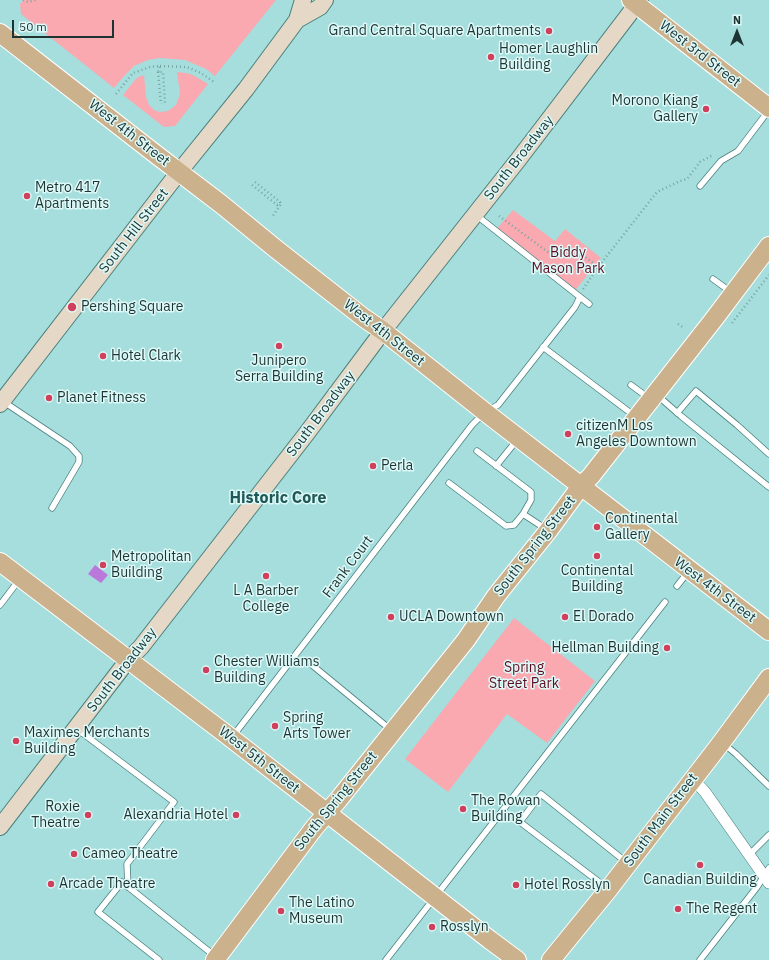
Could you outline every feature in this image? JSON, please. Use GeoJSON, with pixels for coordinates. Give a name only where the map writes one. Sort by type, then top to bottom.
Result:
{"type":"FeatureCollection","features":[{"type":"Feature","properties":{"kind":"main road","name":"South Hill Street"},"geometry":{"type":"LineString","coordinates":[[1,402],[179,172],[246,89],[298,20],[303,0]]}},
{"type":"Feature","properties":{"kind":"main road","name":"South Hill Street"},"geometry":{"type":"LineString","coordinates":[[298,20],[320,8],[326,0]]}},
{"type":"Feature","properties":{"kind":"main road","name":"West 3rd Street"},"geometry":{"type":"LineString","coordinates":[[636,1],[769,109]]}},
{"type":"Feature","properties":{"kind":"main road","name":"South Broadway"},"geometry":{"type":"LineString","coordinates":[[0,827],[128,660],[141,647],[307,433],[383,331],[522,155],[636,1]]}},
{"type":"Feature","properties":{"kind":"main road","name":"West 4th Street"},"geometry":{"type":"LineString","coordinates":[[0,33],[221,204],[364,318],[383,331],[485,412],[769,631]]}},
{"type":"Feature","properties":{"kind":"main road","name":"South Spring Street"},"geometry":{"type":"LineString","coordinates":[[216,959],[326,812],[339,799],[468,636],[496,596],[769,246]]}},
{"type":"Feature","properties":{"kind":"main road","name":"West 5th Street"},"geometry":{"type":"LineString","coordinates":[[0,562],[231,738],[490,940],[518,960]]}},
{"type":"Feature","properties":{"kind":"main road","name":"South Main Street"},"geometry":{"type":"LineString","coordinates":[[551,960],[608,890],[693,778],[722,743],[769,678]]}},
{"type":"Feature","properties":{"kind":"street"},"geometry":{"type":"LineString","coordinates":[[693,778],[705,792],[748,855],[767,876]]}},
{"type":"Feature","properties":{"kind":"lane"},"geometry":{"type":"LineString","coordinates":[[700,186],[721,161],[738,151],[769,109]]}},
{"type":"Feature","properties":{"kind":"lane"},"geometry":{"type":"LineString","coordinates":[[475,214],[589,304]]}},
{"type":"Feature","properties":{"kind":"lane"},"geometry":{"type":"LineString","coordinates":[[713,279],[733,294]]}},
{"type":"Feature","properties":{"kind":"lane","name":"Frank Court"},"geometry":{"type":"LineString","coordinates":[[231,738],[472,425],[485,412],[498,405],[575,307],[580,297]]}},
{"type":"Feature","properties":{"kind":"lane"},"geometry":{"type":"LineString","coordinates":[[543,347],[636,417]]}},
{"type":"Feature","properties":{"kind":"lane"},"geometry":{"type":"LineString","coordinates":[[631,385],[653,396],[677,413],[769,487]]}},
{"type":"Feature","properties":{"kind":"lane"},"geometry":{"type":"LineString","coordinates":[[677,413],[696,391],[769,454]]}},
{"type":"Feature","properties":{"kind":"lane"},"geometry":{"type":"LineString","coordinates":[[1,402],[70,446],[79,456],[79,462],[52,508]]}},
{"type":"Feature","properties":{"kind":"lane"},"geometry":{"type":"LineString","coordinates":[[496,466],[519,437]]}},
{"type":"Feature","properties":{"kind":"lane"},"geometry":{"type":"LineString","coordinates":[[449,483],[506,526],[514,525],[532,500],[531,492],[477,451]]}},
{"type":"Feature","properties":{"kind":"lane"},"geometry":{"type":"LineString","coordinates":[[523,514],[548,531]]}},
{"type":"Feature","properties":{"kind":"lane"},"geometry":{"type":"LineString","coordinates":[[677,586],[689,570]]}},
{"type":"Feature","properties":{"kind":"lane"},"geometry":{"type":"LineString","coordinates":[[0,605],[21,578]]}},
{"type":"Feature","properties":{"kind":"lane"},"geometry":{"type":"LineString","coordinates":[[386,960],[607,681],[665,602]]}},
{"type":"Feature","properties":{"kind":"lane"},"geometry":{"type":"LineString","coordinates":[[312,665],[393,731]]}},
{"type":"Feature","properties":{"kind":"lane"},"geometry":{"type":"LineString","coordinates":[[76,729],[174,802],[127,864],[128,887]]}},
{"type":"Feature","properties":{"kind":"lane"},"geometry":{"type":"LineString","coordinates":[[722,743],[736,754],[769,786]]}},
{"type":"Feature","properties":{"kind":"lane"},"geometry":{"type":"LineString","coordinates":[[608,890],[520,822],[541,794],[628,864]]}},
{"type":"Feature","properties":{"kind":"lane"},"geometry":{"type":"LineString","coordinates":[[748,855],[769,835]]}},
{"type":"Feature","properties":{"kind":"lane"},"geometry":{"type":"LineString","coordinates":[[700,960],[767,876]]}},
{"type":"Feature","properties":{"kind":"lane"},"geometry":{"type":"LineString","coordinates":[[159,960],[98,912],[122,882],[216,959]]}},
{"type":"Feature","properties":{"kind":"path"},"geometry":{"type":"LineString","coordinates":[[23,0],[28,2],[36,0]]}},
{"type":"Feature","properties":{"kind":"path"},"geometry":{"type":"LineString","coordinates":[[160,66],[158,72],[161,104]]}},
{"type":"Feature","properties":{"kind":"path"},"geometry":{"type":"LineString","coordinates":[[116,94],[133,73],[150,67],[187,67],[201,73],[214,82]]}},
{"type":"Feature","properties":{"kind":"path"},"geometry":{"type":"LineString","coordinates":[[158,72],[163,72],[165,104]]}},
{"type":"Feature","properties":{"kind":"path"},"geometry":{"type":"LineString","coordinates":[[580,297],[585,285],[657,192],[680,181],[688,179],[700,162],[718,153]]}},
{"type":"Feature","properties":{"kind":"path"},"geometry":{"type":"LineString","coordinates":[[255,182],[280,202],[280,204]]}},
{"type":"Feature","properties":{"kind":"path"},"geometry":{"type":"LineString","coordinates":[[252,185],[277,205],[280,204]]}},
{"type":"Feature","properties":{"kind":"path"},"geometry":{"type":"LineString","coordinates":[[272,217],[280,204]]}},
{"type":"Feature","properties":{"kind":"path"},"geometry":{"type":"LineString","coordinates":[[499,216],[552,255],[582,256],[602,269]]}},
{"type":"Feature","properties":{"kind":"path"},"geometry":{"type":"LineString","coordinates":[[678,324],[684,328]]}},
{"type":"Feature","properties":{"kind":"green space"},"geometry":{"type":"Polygon","coordinates":[[[24,0],[276,0],[215,76],[206,69],[185,60],[160,58],[148,60],[134,66],[114,88],[21,14],[20,4],[24,0]]]}},
{"type":"Feature","properties":{"kind":"green space"},"geometry":{"type":"Polygon","coordinates":[[[177,72],[193,75],[208,84],[175,126],[164,127],[123,95],[138,77],[144,75],[146,97],[149,105],[154,110],[160,112],[168,111],[176,105],[180,94],[177,72]]]}},
{"type":"Feature","properties":{"kind":"green space","name":"Biddy Mason Park"},"geometry":{"type":"Polygon","coordinates":[[[513,210],[555,241],[565,229],[601,258],[573,293],[494,232],[513,210]]]}},
{"type":"Feature","properties":{"kind":"green space","name":"Spring Street Park"},"geometry":{"type":"Polygon","coordinates":[[[514,618],[595,681],[547,743],[507,714],[448,792],[405,759],[514,618]]]}},
{"type":"Feature","properties":{"kind":"shaded area"},"geometry":{"type":"Polygon","coordinates":[[[95,565],[108,575],[101,583],[88,574],[95,565]]]}},
{"type":"Feature","properties":{"kind":"place","name":"Grand Central Square Apartments"},"geometry":{"type":"Point","coordinates":[549,31]}},
{"type":"Feature","properties":{"kind":"place","name":"Homer Laughlin Building"},"geometry":{"type":"Point","coordinates":[491,57]}},
{"type":"Feature","properties":{"kind":"place","name":"Morono Kiang Gallery"},"geometry":{"type":"Point","coordinates":[706,109]}},
{"type":"Feature","properties":{"kind":"place","name":"Metro 417 Apartments"},"geometry":{"type":"Point","coordinates":[27,196]}},
{"type":"Feature","properties":{"kind":"place","name":"Pershing Square"},"geometry":{"type":"Point","coordinates":[72,307]}},
{"type":"Feature","properties":{"kind":"place","name":"Junipero Serra Building"},"geometry":{"type":"Point","coordinates":[279,346]}},
{"type":"Feature","properties":{"kind":"place","name":"Hotel Clark"},"geometry":{"type":"Point","coordinates":[103,356]}},
{"type":"Feature","properties":{"kind":"place","name":"Planet Fitness"},"geometry":{"type":"Point","coordinates":[49,398]}},
{"type":"Feature","properties":{"kind":"place","name":"citizenM Los Angeles Downtown"},"geometry":{"type":"Point","coordinates":[568,434]}},
{"type":"Feature","properties":{"kind":"place","name":"Perla"},"geometry":{"type":"Point","coordinates":[373,466]}},
{"type":"Feature","properties":{"kind":"place","name":"Continental Gallery"},"geometry":{"type":"Point","coordinates":[597,527]}},
{"type":"Feature","properties":{"kind":"place","name":"Continental Building"},"geometry":{"type":"Point","coordinates":[597,556]}},
{"type":"Feature","properties":{"kind":"place","name":"Metropolitan Building"},"geometry":{"type":"Point","coordinates":[103,565]}},
{"type":"Feature","properties":{"kind":"place","name":"L A Barber College"},"geometry":{"type":"Point","coordinates":[266,576]}},
{"type":"Feature","properties":{"kind":"place","name":"UCLA Downtown"},"geometry":{"type":"Point","coordinates":[391,617]}},
{"type":"Feature","properties":{"kind":"place","name":"El Dorado"},"geometry":{"type":"Point","coordinates":[565,617]}},
{"type":"Feature","properties":{"kind":"place","name":"Hellman Building"},"geometry":{"type":"Point","coordinates":[667,648]}},
{"type":"Feature","properties":{"kind":"place","name":"Chester Williams Building"},"geometry":{"type":"Point","coordinates":[206,670]}},
{"type":"Feature","properties":{"kind":"place","name":"Spring Arts Tower"},"geometry":{"type":"Point","coordinates":[275,726]}},
{"type":"Feature","properties":{"kind":"place","name":"Maximes Merchants Building"},"geometry":{"type":"Point","coordinates":[16,741]}},
{"type":"Feature","properties":{"kind":"place","name":"The Rowan Building"},"geometry":{"type":"Point","coordinates":[463,809]}},
{"type":"Feature","properties":{"kind":"place","name":"Roxie Theatre"},"geometry":{"type":"Point","coordinates":[88,815]}},
{"type":"Feature","properties":{"kind":"place","name":"Alexandria Hotel"},"geometry":{"type":"Point","coordinates":[236,815]}},
{"type":"Feature","properties":{"kind":"place","name":"Cameo Theatre"},"geometry":{"type":"Point","coordinates":[74,854]}},
{"type":"Feature","properties":{"kind":"place","name":"Canadian Building"},"geometry":{"type":"Point","coordinates":[700,865]}},
{"type":"Feature","properties":{"kind":"place","name":"Arcade Theatre"},"geometry":{"type":"Point","coordinates":[51,884]}},
{"type":"Feature","properties":{"kind":"place","name":"Hotel Rosslyn"},"geometry":{"type":"Point","coordinates":[516,885]}},
{"type":"Feature","properties":{"kind":"place","name":"The Regent"},"geometry":{"type":"Point","coordinates":[678,909]}},
{"type":"Feature","properties":{"kind":"place","name":"The Latino Museum"},"geometry":{"type":"Point","coordinates":[281,911]}},
{"type":"Feature","properties":{"kind":"place","name":"Rosslyn"},"geometry":{"type":"Point","coordinates":[432,927]}},
{"type":"Feature","properties":{"kind":"district","name":"Historic Core"},"geometry":{"type":"Point","coordinates":[278,498]}}]}
